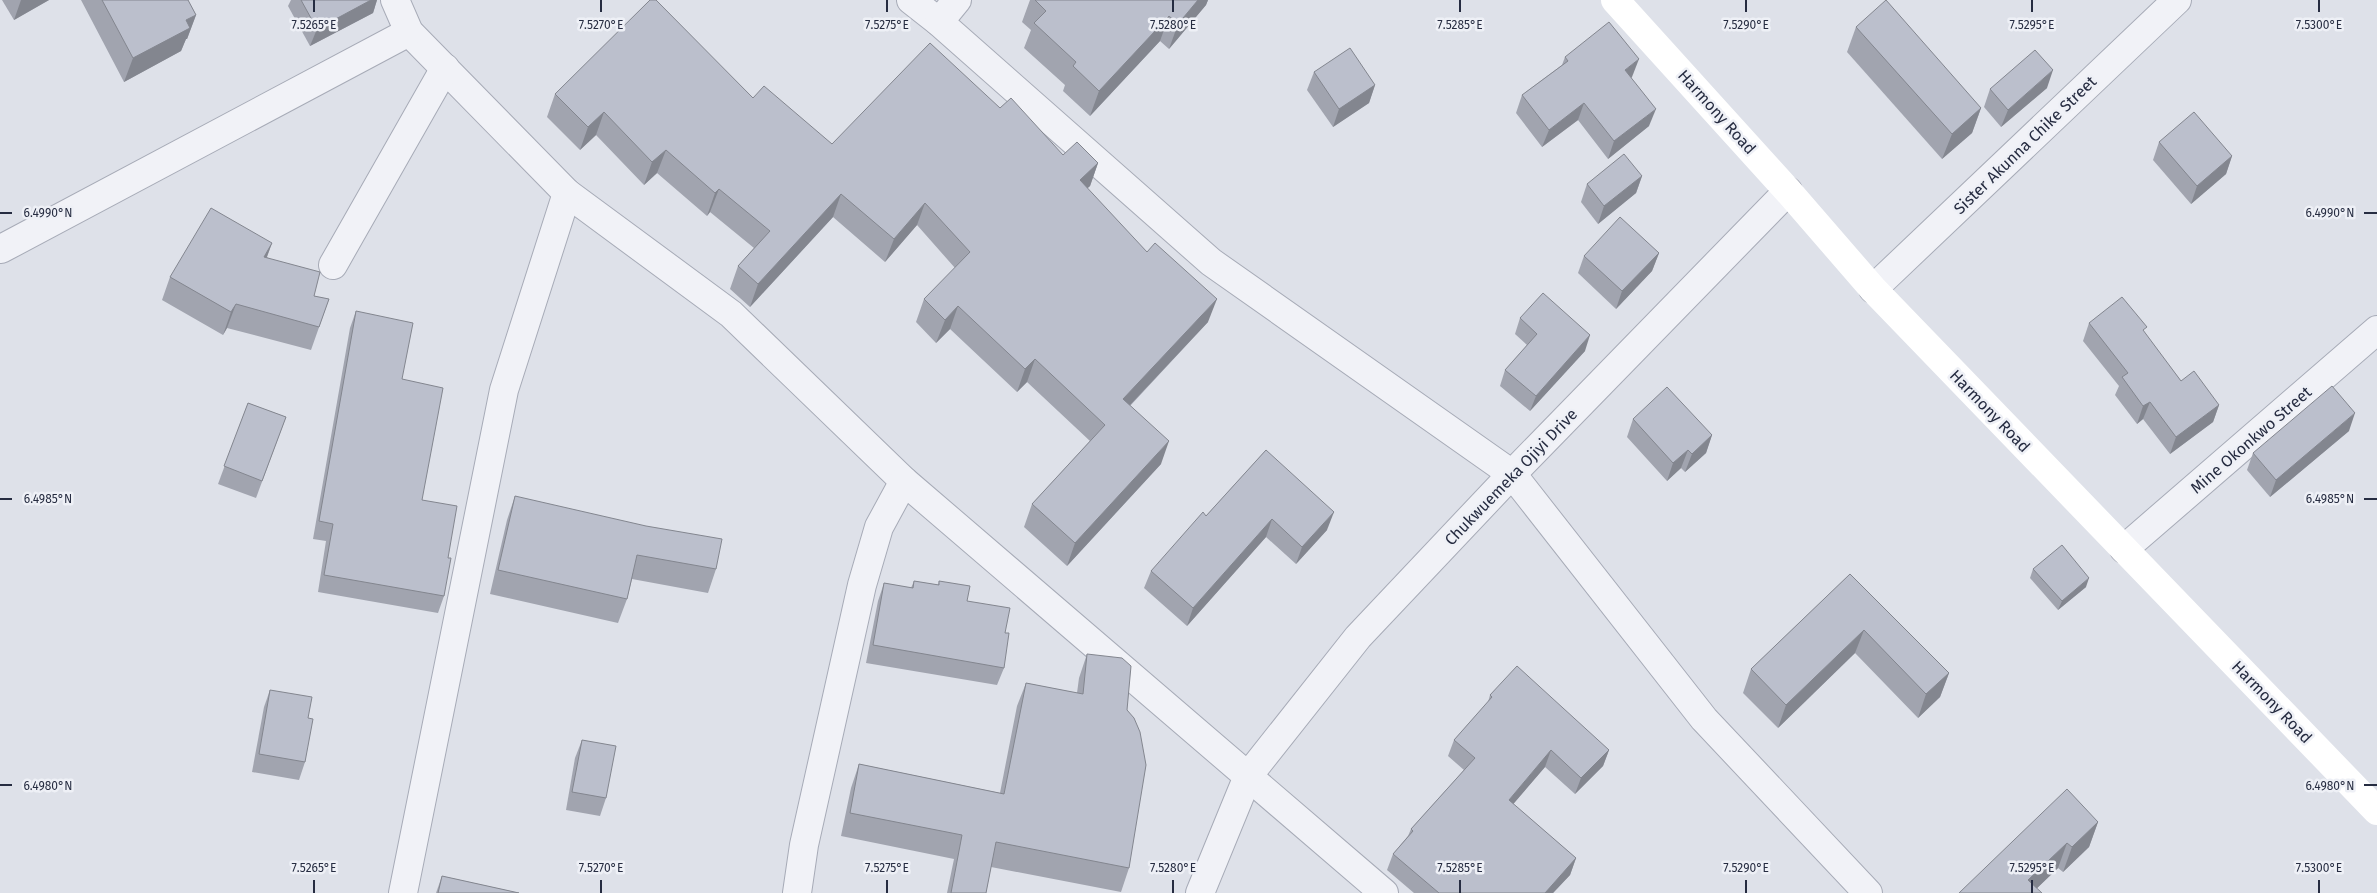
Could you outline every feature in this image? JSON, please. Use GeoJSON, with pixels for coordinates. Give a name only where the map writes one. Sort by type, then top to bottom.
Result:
{"type":"FeatureCollection","features":[{"type":"Feature","properties":{"kind":"main road","name":"Harmony Road"},"geometry":{"type":"LineString","coordinates":[[1615,0],[1788,191],[1873,290],[2377,811]]}},
{"type":"Feature","properties":{"kind":"street"},"geometry":{"type":"LineString","coordinates":[[395,0],[409,32],[567,193],[731,314],[904,481],[1384,893]]}},
{"type":"Feature","properties":{"kind":"street"},"geometry":{"type":"LineString","coordinates":[[911,0],[939,22],[1211,262],[1512,474],[1704,719],[1868,893]]}},
{"type":"Feature","properties":{"kind":"street"},"geometry":{"type":"LineString","coordinates":[[939,22],[957,0]]}},
{"type":"Feature","properties":{"kind":"street","name":"Sister Akunna Chike Street"},"geometry":{"type":"LineString","coordinates":[[1873,290],[2177,0]]}},
{"type":"Feature","properties":{"kind":"street"},"geometry":{"type":"LineString","coordinates":[[1,249],[409,32]]}},
{"type":"Feature","properties":{"kind":"street"},"geometry":{"type":"LineString","coordinates":[[333,265],[446,68]]}},
{"type":"Feature","properties":{"kind":"street","name":"Chukwuemeka Ojiyi Drive"},"geometry":{"type":"LineString","coordinates":[[1200,893],[1248,776],[1358,637],[1512,474],[1788,191]]}},
{"type":"Feature","properties":{"kind":"street"},"geometry":{"type":"LineString","coordinates":[[403,893],[504,390],[567,193]]}},
{"type":"Feature","properties":{"kind":"street","name":"Mine Okonkwo Street"},"geometry":{"type":"LineString","coordinates":[[2124,549],[2377,330]]}},
{"type":"Feature","properties":{"kind":"street"},"geometry":{"type":"LineString","coordinates":[[797,893],[804,845],[862,586],[879,527],[904,481]]}},
{"type":"Feature","properties":{"kind":"building"},"geometry":{"type":"Polygon","coordinates":[[[102,0],[188,0],[196,15],[186,20],[190,28],[133,58],[102,0]]]}},
{"type":"Feature","properties":{"kind":"building"},"geometry":{"type":"Polygon","coordinates":[[[301,0],[371,0],[317,29],[301,0]]]}},
{"type":"Feature","properties":{"kind":"building"},"geometry":{"type":"Polygon","coordinates":[[[650,0],[656,0],[753,98],[764,86],[832,144],[930,43],[1000,108],[1011,98],[1063,155],[1077,142],[1098,163],[1080,180],[1147,252],[1155,243],[1217,299],[1123,399],[1169,441],[1075,543],[1032,504],[1105,425],[1035,359],[1025,369],[958,306],[945,320],[924,299],[970,252],[925,203],[894,239],[841,194],[758,284],[738,266],[770,231],[719,189],[715,193],[666,150],[652,162],[604,112],[588,127],[555,94],[650,0]]]}},
{"type":"Feature","properties":{"kind":"building"},"geometry":{"type":"Polygon","coordinates":[[[1035,0],[1198,0],[1178,24],[1169,16],[1099,91],[1073,66],[1076,62],[1034,23],[1046,11],[1035,0]]]}},
{"type":"Feature","properties":{"kind":"building"},"geometry":{"type":"Polygon","coordinates":[[[1886,0],[1981,108],[1952,134],[1856,27],[1886,0]]]}},
{"type":"Feature","properties":{"kind":"building"},"geometry":{"type":"Polygon","coordinates":[[[1609,22],[1639,59],[1625,70],[1656,109],[1614,141],[1584,103],[1549,130],[1522,95],[1568,61],[1565,57],[1609,22]]]}},
{"type":"Feature","properties":{"kind":"building"},"geometry":{"type":"Polygon","coordinates":[[[1350,48],[1375,85],[1339,109],[1314,72],[1350,48]]]}},
{"type":"Feature","properties":{"kind":"building"},"geometry":{"type":"Polygon","coordinates":[[[2035,50],[2053,70],[2008,110],[1990,89],[2035,50]]]}},
{"type":"Feature","properties":{"kind":"building"},"geometry":{"type":"Polygon","coordinates":[[[2194,112],[2232,156],[2197,186],[2159,142],[2194,112]]]}},
{"type":"Feature","properties":{"kind":"building"},"geometry":{"type":"Polygon","coordinates":[[[1624,154],[1642,176],[1604,206],[1587,184],[1624,154]]]}},
{"type":"Feature","properties":{"kind":"building"},"geometry":{"type":"Polygon","coordinates":[[[211,208],[272,243],[264,257],[320,272],[314,296],[329,299],[319,327],[236,304],[231,312],[170,277],[211,208]]]}},
{"type":"Feature","properties":{"kind":"building"},"geometry":{"type":"Polygon","coordinates":[[[1620,217],[1659,253],[1622,291],[1584,256],[1620,217]]]}},
{"type":"Feature","properties":{"kind":"building"},"geometry":{"type":"Polygon","coordinates":[[[1543,293],[1590,335],[1536,396],[1505,370],[1537,334],[1520,318],[1543,293]]]}},
{"type":"Feature","properties":{"kind":"building"},"geometry":{"type":"Polygon","coordinates":[[[2122,297],[2147,327],[2143,330],[2181,381],[2194,371],[2219,405],[2176,437],[2150,402],[2143,406],[2122,377],[2128,373],[2089,323],[2122,297]]]}},
{"type":"Feature","properties":{"kind":"building"},"geometry":{"type":"Polygon","coordinates":[[[356,311],[413,323],[402,379],[443,388],[422,500],[457,506],[444,596],[324,575],[333,524],[319,521],[356,311]]]}},
{"type":"Feature","properties":{"kind":"building"},"geometry":{"type":"Polygon","coordinates":[[[2332,386],[2355,413],[2276,480],[2253,453],[2332,386]]]}},
{"type":"Feature","properties":{"kind":"building"},"geometry":{"type":"Polygon","coordinates":[[[1667,387],[1712,435],[1692,454],[1688,450],[1673,463],[1633,419],[1667,387]]]}},
{"type":"Feature","properties":{"kind":"building"},"geometry":{"type":"Polygon","coordinates":[[[248,403],[286,417],[262,481],[224,466],[248,403]]]}},
{"type":"Feature","properties":{"kind":"building"},"geometry":{"type":"Polygon","coordinates":[[[1266,450],[1334,512],[1302,547],[1272,519],[1193,608],[1151,571],[1203,512],[1206,516],[1266,450]]]}},
{"type":"Feature","properties":{"kind":"building"},"geometry":{"type":"Polygon","coordinates":[[[515,496],[646,526],[722,539],[716,569],[637,555],[627,599],[498,570],[515,496]]]}},
{"type":"Feature","properties":{"kind":"building"},"geometry":{"type":"Polygon","coordinates":[[[2062,545],[2089,578],[2062,601],[2033,569],[2062,545]]]}},
{"type":"Feature","properties":{"kind":"building"},"geometry":{"type":"Polygon","coordinates":[[[1850,574],[1949,673],[1926,694],[1864,630],[1786,705],[1751,669],[1850,574]]]}},
{"type":"Feature","properties":{"kind":"building"},"geometry":{"type":"Polygon","coordinates":[[[914,581],[939,585],[939,581],[970,586],[967,601],[1010,608],[1005,633],[1009,633],[1004,668],[873,645],[884,583],[913,588],[914,581]]]}},
{"type":"Feature","properties":{"kind":"building"},"geometry":{"type":"Polygon","coordinates":[[[1087,654],[1122,658],[1131,666],[1127,710],[1134,718],[1140,732],[1146,765],[1129,868],[996,842],[986,893],[951,893],[962,835],[850,813],[859,764],[1004,794],[1026,683],[1083,694],[1087,654]]]}},
{"type":"Feature","properties":{"kind":"building"},"geometry":{"type":"Polygon","coordinates":[[[1517,666],[1609,750],[1581,778],[1551,750],[1509,800],[1576,858],[1545,893],[1439,893],[1393,854],[1413,831],[1411,829],[1475,758],[1454,740],[1492,697],[1490,695],[1517,666]]]}},
{"type":"Feature","properties":{"kind":"building"},"geometry":{"type":"Polygon","coordinates":[[[270,690],[312,697],[308,718],[313,719],[305,762],[259,754],[270,690]]]}},
{"type":"Feature","properties":{"kind":"building"},"geometry":{"type":"Polygon","coordinates":[[[582,740],[616,746],[606,798],[572,792],[582,740]]]}},
{"type":"Feature","properties":{"kind":"building"},"geometry":{"type":"Polygon","coordinates":[[[2067,789],[2098,822],[2072,847],[2067,843],[2028,880],[2042,893],[1959,893],[2067,789]]]}},
{"type":"Feature","properties":{"kind":"building"},"geometry":{"type":"Polygon","coordinates":[[[442,876],[519,893],[438,893],[442,876]]]}}]}
